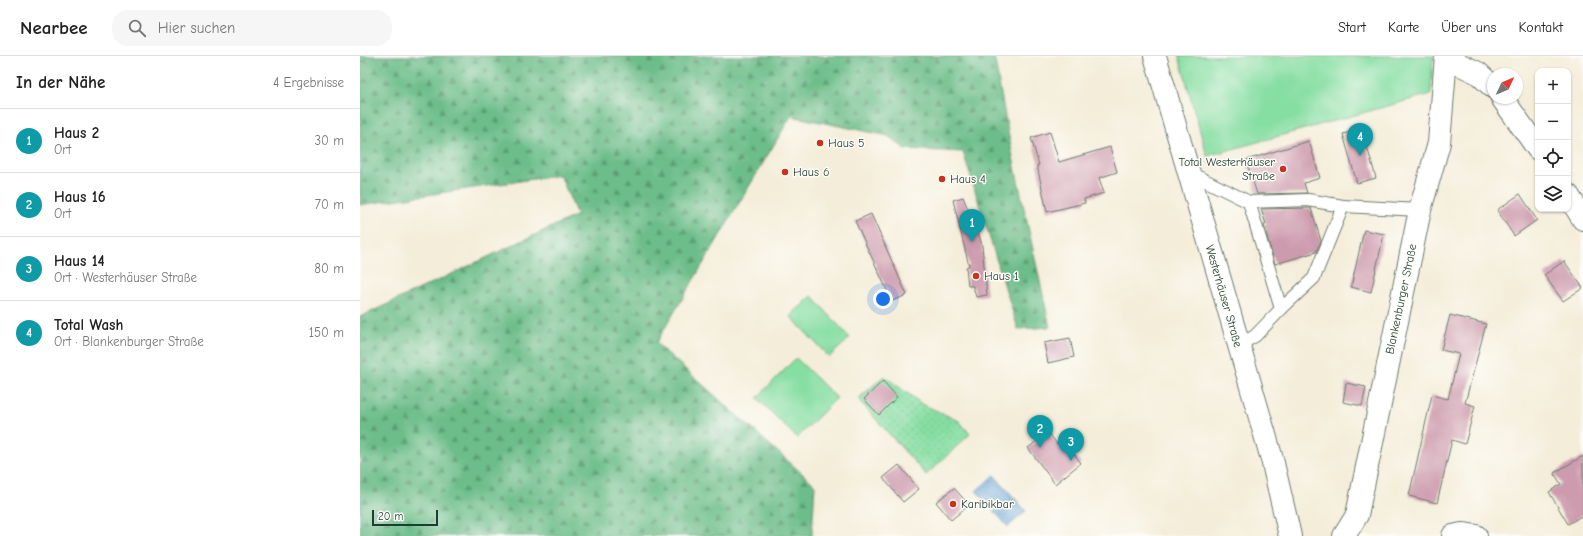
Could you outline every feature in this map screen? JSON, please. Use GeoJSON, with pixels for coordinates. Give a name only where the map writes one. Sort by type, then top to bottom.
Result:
{"type":"FeatureCollection","features":[{"type":"Feature","properties":{"kind":"street","name":"Westerhäuser Straße"},"geometry":{"type":"LineString","coordinates":[[1155,56],[1272,459],[1290,536]]}},
{"type":"Feature","properties":{"kind":"street","name":"Blankenburger Straße"},"geometry":{"type":"LineString","coordinates":[[1344,536],[1357,515],[1420,210],[1439,144],[1446,57],[1478,73],[1487,81]]}},
{"type":"Feature","properties":{"kind":"street"},"geometry":{"type":"LineString","coordinates":[[1506,104],[1535,145]]}},
{"type":"Feature","properties":{"kind":"street"},"geometry":{"type":"LineString","coordinates":[[1571,200],[1583,219]]}},
{"type":"Feature","properties":{"kind":"street"},"geometry":{"type":"LineString","coordinates":[[1453,536],[1462,534],[1476,536]]}},
{"type":"Feature","properties":{"kind":"lane"},"geometry":{"type":"LineString","coordinates":[[1188,172],[1249,202],[1308,200],[1343,206],[1420,210]]}},
{"type":"Feature","properties":{"kind":"lane"},"geometry":{"type":"LineString","coordinates":[[1249,202],[1280,309]]}},
{"type":"Feature","properties":{"kind":"lane"},"geometry":{"type":"LineString","coordinates":[[1239,345],[1255,336],[1280,309],[1314,278],[1343,206]]}},
{"type":"Feature","properties":{"kind":"green space"},"geometry":{"type":"Polygon","coordinates":[[[360,56],[994,56],[1012,153],[1050,327],[1018,329],[963,152],[905,149],[888,136],[791,116],[656,343],[815,485],[812,536],[360,536],[360,317],[577,215],[560,175],[360,205],[360,56]]]}},
{"type":"Feature","properties":{"kind":"green space"},"geometry":{"type":"Polygon","coordinates":[[[1179,56],[1433,56],[1431,94],[1207,156],[1179,56]]]}},
{"type":"Feature","properties":{"kind":"green space"},"geometry":{"type":"Polygon","coordinates":[[[812,296],[850,338],[829,357],[790,316],[812,296]]]}},
{"type":"Feature","properties":{"kind":"green space"},"geometry":{"type":"Polygon","coordinates":[[[796,358],[837,398],[797,438],[757,398],[796,358]]]}},
{"type":"Feature","properties":{"kind":"green space"},"geometry":{"type":"Polygon","coordinates":[[[884,376],[922,404],[959,421],[970,434],[926,475],[858,399],[884,376]]]}},
{"type":"Feature","properties":{"kind":"water"},"geometry":{"type":"Polygon","coordinates":[[[994,475],[1026,511],[1008,527],[976,491],[994,475]]]}},
{"type":"Feature","properties":{"kind":"building"},"geometry":{"type":"Polygon","coordinates":[[[1362,129],[1376,178],[1357,183],[1343,134],[1362,129]]]}},
{"type":"Feature","properties":{"kind":"building"},"geometry":{"type":"Polygon","coordinates":[[[1050,132],[1059,162],[1110,147],[1117,172],[1099,178],[1104,193],[1084,199],[1085,203],[1047,212],[1037,165],[1039,165],[1031,138],[1050,132]]]}},
{"type":"Feature","properties":{"kind":"building","name":"Total Westerhäuser Straße"},"geometry":{"type":"Polygon","coordinates":[[[1309,141],[1320,178],[1304,183],[1307,193],[1257,194],[1246,160],[1309,141]]]}},
{"type":"Feature","properties":{"kind":"building"},"geometry":{"type":"Polygon","coordinates":[[[1520,194],[1537,220],[1514,236],[1497,210],[1520,194]]]}},
{"type":"Feature","properties":{"kind":"building"},"geometry":{"type":"Polygon","coordinates":[[[963,197],[978,231],[982,246],[987,295],[976,297],[973,286],[968,286],[966,267],[969,266],[953,200],[963,197]]]}},
{"type":"Feature","properties":{"kind":"building"},"geometry":{"type":"Polygon","coordinates":[[[1311,208],[1321,241],[1316,252],[1275,264],[1261,209],[1311,208]]]}},
{"type":"Feature","properties":{"kind":"building"},"geometry":{"type":"Polygon","coordinates":[[[871,214],[907,295],[892,301],[855,221],[871,214]]]}},
{"type":"Feature","properties":{"kind":"building"},"geometry":{"type":"Polygon","coordinates":[[[1364,230],[1384,234],[1371,292],[1351,287],[1364,230]]]}},
{"type":"Feature","properties":{"kind":"building"},"geometry":{"type":"Polygon","coordinates":[[[1564,261],[1583,288],[1563,301],[1544,275],[1564,261]]]}},
{"type":"Feature","properties":{"kind":"building"},"geometry":{"type":"Polygon","coordinates":[[[1450,315],[1486,324],[1465,403],[1475,406],[1465,444],[1452,440],[1437,503],[1409,496],[1432,395],[1448,399],[1459,354],[1441,350],[1450,315]]]}},
{"type":"Feature","properties":{"kind":"building"},"geometry":{"type":"Polygon","coordinates":[[[1070,338],[1074,357],[1048,363],[1044,343],[1070,338]]]}},
{"type":"Feature","properties":{"kind":"building"},"geometry":{"type":"Polygon","coordinates":[[[883,381],[897,397],[879,415],[864,399],[883,381]]]}},
{"type":"Feature","properties":{"kind":"building"},"geometry":{"type":"Polygon","coordinates":[[[1346,383],[1366,387],[1362,406],[1343,402],[1346,383]]]}},
{"type":"Feature","properties":{"kind":"building"},"geometry":{"type":"Polygon","coordinates":[[[1048,432],[1057,444],[1063,440],[1081,463],[1055,484],[1028,448],[1048,432]]]}},
{"type":"Feature","properties":{"kind":"building"},"geometry":{"type":"Polygon","coordinates":[[[1583,456],[1583,515],[1568,524],[1549,492],[1561,484],[1554,473],[1583,456]]]}},
{"type":"Feature","properties":{"kind":"building"},"geometry":{"type":"Polygon","coordinates":[[[899,465],[919,489],[903,502],[883,478],[899,465]]]}},
{"type":"Feature","properties":{"kind":"building","name":"Karibikbar"},"geometry":{"type":"Polygon","coordinates":[[[954,488],[969,505],[951,520],[936,502],[954,488]]]}},
{"type":"Feature","properties":{"kind":"place","name":"Haus 5"},"geometry":{"type":"Point","coordinates":[820,143]}},
{"type":"Feature","properties":{"kind":"place","name":"Total Wash"},"geometry":{"type":"Point","coordinates":[1360,156]}},
{"type":"Feature","properties":{"kind":"place","name":"Total Westerhäuser Straße"},"geometry":{"type":"Point","coordinates":[1283,169]}},
{"type":"Feature","properties":{"kind":"place","name":"Haus 6"},"geometry":{"type":"Point","coordinates":[785,172]}},
{"type":"Feature","properties":{"kind":"place","name":"Haus 4"},"geometry":{"type":"Point","coordinates":[942,179]}},
{"type":"Feature","properties":{"kind":"place","name":"Haus 2"},"geometry":{"type":"Point","coordinates":[972,242]}},
{"type":"Feature","properties":{"kind":"place","name":"Haus 1"},"geometry":{"type":"Point","coordinates":[976,276]}},
{"type":"Feature","properties":{"kind":"place","name":"Haus 16"},"geometry":{"type":"Point","coordinates":[1040,448]}},
{"type":"Feature","properties":{"kind":"place","name":"Haus 14"},"geometry":{"type":"Point","coordinates":[1071,461]}},
{"type":"Feature","properties":{"kind":"place","name":"Karibikbar"},"geometry":{"type":"Point","coordinates":[953,504]}}]}
